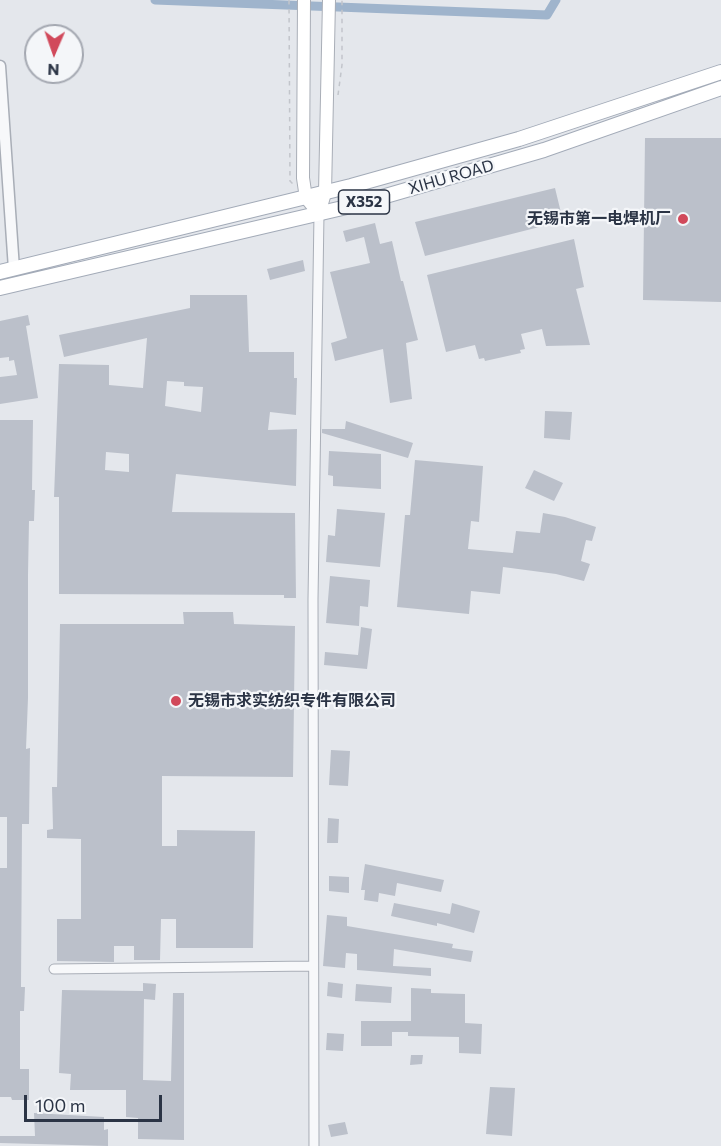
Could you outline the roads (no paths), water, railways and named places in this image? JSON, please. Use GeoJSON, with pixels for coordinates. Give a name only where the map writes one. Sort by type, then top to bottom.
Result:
{"type":"FeatureCollection","features":[{"type":"Feature","properties":{"kind":"main road"},"geometry":{"type":"LineString","coordinates":[[304,0],[303,178],[306,198],[319,214]]}},
{"type":"Feature","properties":{"kind":"main road"},"geometry":{"type":"LineString","coordinates":[[319,214],[325,193],[326,85],[336,21],[329,0]]}},
{"type":"Feature","properties":{"kind":"main road","name":"XIHU ROAD"},"geometry":{"type":"LineString","coordinates":[[7,270],[325,193],[519,138],[721,72]]}},
{"type":"Feature","properties":{"kind":"main road","name":"XIHU ROAD"},"geometry":{"type":"LineString","coordinates":[[0,288],[319,214],[544,150],[721,88]]}},
{"type":"Feature","properties":{"kind":"street"},"geometry":{"type":"LineString","coordinates":[[0,66],[7,270]]}},
{"type":"Feature","properties":{"kind":"street"},"geometry":{"type":"LineString","coordinates":[[314,1146],[313,599],[319,214]]}},
{"type":"Feature","properties":{"kind":"street"},"geometry":{"type":"LineString","coordinates":[[54,969],[314,966]]}},
{"type":"Feature","properties":{"kind":"waterway"},"geometry":{"type":"LineString","coordinates":[[155,0],[547,15],[556,0]]}},
{"type":"Feature","properties":{"kind":"place","name":"无锡市第一电焊机厂"},"geometry":{"type":"Point","coordinates":[683,219]}},
{"type":"Feature","properties":{"kind":"place","name":"无锡市求实纺织专件有限公司"},"geometry":{"type":"Point","coordinates":[176,701]}}]}
